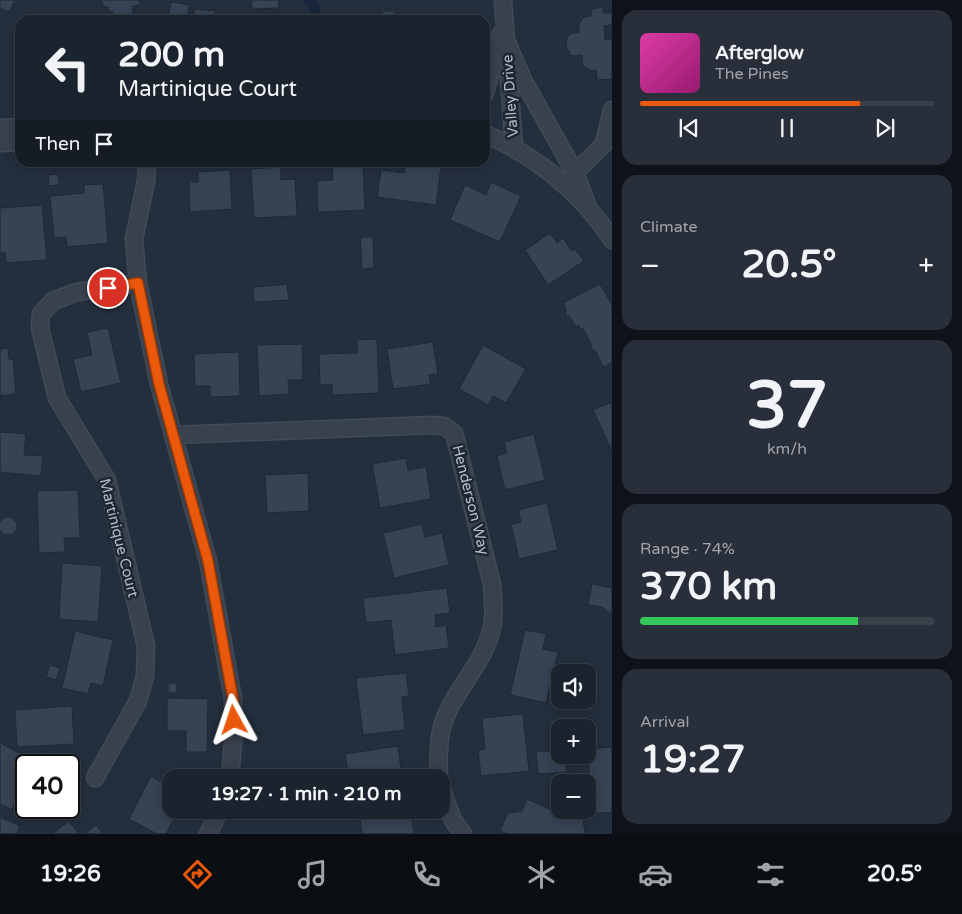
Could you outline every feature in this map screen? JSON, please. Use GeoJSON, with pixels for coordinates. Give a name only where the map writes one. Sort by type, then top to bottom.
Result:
{"type":"FeatureCollection","features":[{"type":"Feature","properties":{"kind":"street","name":"Valley Drive"},"geometry":{"type":"LineString","coordinates":[[503,0],[514,148],[566,185],[588,207],[612,240]]}},
{"type":"Feature","properties":{"kind":"street"},"geometry":{"type":"LineString","coordinates":[[490,74],[504,20]]}},
{"type":"Feature","properties":{"kind":"street","name":"Valley Drive"},"geometry":{"type":"LineString","coordinates":[[506,40],[523,80],[575,173],[588,207]]}},
{"type":"Feature","properties":{"kind":"street"},"geometry":{"type":"LineString","coordinates":[[575,173],[604,144],[612,110]]}},
{"type":"Feature","properties":{"kind":"street"},"geometry":{"type":"LineString","coordinates":[[0,128],[15,127]]}},
{"type":"Feature","properties":{"kind":"street"},"geometry":{"type":"LineString","coordinates":[[490,136],[514,148]]}},
{"type":"Feature","properties":{"kind":"street"},"geometry":{"type":"LineString","coordinates":[[0,143],[15,142]]}},
{"type":"Feature","properties":{"kind":"street"},"geometry":{"type":"LineString","coordinates":[[147,167],[146,181],[134,239],[138,283],[157,374],[208,561],[233,699],[231,769]]}},
{"type":"Feature","properties":{"kind":"street","name":"Martinique Court"},"geometry":{"type":"LineString","coordinates":[[95,778],[138,700],[146,676],[146,646],[107,480],[57,398],[40,328],[41,314],[53,301],[77,292],[138,283]]}},
{"type":"Feature","properties":{"kind":"street","name":"Henderson Way"},"geometry":{"type":"LineString","coordinates":[[174,435],[432,425],[444,426],[454,433],[492,584],[494,605],[492,627],[485,650],[451,705],[442,726],[438,751],[439,769]]}},
{"type":"Feature","properties":{"kind":"street"},"geometry":{"type":"LineString","coordinates":[[450,812],[453,820],[463,834]]}},
{"type":"Feature","properties":{"kind":"street"},"geometry":{"type":"LineString","coordinates":[[208,834],[216,819]]}},
{"type":"Feature","properties":{"kind":"water"},"geometry":{"type":"Polygon","coordinates":[[[303,0],[317,0],[320,8],[319,13],[313,14],[309,11],[309,5],[304,4],[303,0]]]}},
{"type":"Feature","properties":{"kind":"building"},"geometry":{"type":"Polygon","coordinates":[[[0,0],[15,0],[9,12],[0,8],[0,0]]]}},
{"type":"Feature","properties":{"kind":"building"},"geometry":{"type":"Polygon","coordinates":[[[101,0],[139,0],[140,4],[132,7],[133,14],[130,15],[113,15],[112,11],[109,13],[108,7],[104,7],[101,0]]]}},
{"type":"Feature","properties":{"kind":"building"},"geometry":{"type":"Polygon","coordinates":[[[251,0],[278,0],[279,8],[252,9],[251,0]]]}},
{"type":"Feature","properties":{"kind":"building"},"geometry":{"type":"Polygon","coordinates":[[[171,2],[189,5],[188,13],[194,14],[195,9],[215,11],[215,15],[169,15],[171,2]]]}},
{"type":"Feature","properties":{"kind":"building"},"geometry":{"type":"Polygon","coordinates":[[[603,7],[603,13],[612,13],[612,25],[604,26],[605,40],[612,39],[612,79],[597,80],[596,70],[591,71],[583,66],[582,55],[571,56],[566,45],[570,34],[579,32],[579,24],[584,17],[591,16],[591,9],[603,7]]]}},
{"type":"Feature","properties":{"kind":"building"},"geometry":{"type":"Polygon","coordinates":[[[382,11],[394,11],[394,15],[382,15],[382,11]]]}},
{"type":"Feature","properties":{"kind":"building"},"geometry":{"type":"Polygon","coordinates":[[[281,167],[281,180],[295,179],[297,216],[254,218],[251,169],[281,167]]]}},
{"type":"Feature","properties":{"kind":"building"},"geometry":{"type":"Polygon","coordinates":[[[332,167],[363,167],[365,210],[318,212],[317,181],[333,180],[332,167]]]}},
{"type":"Feature","properties":{"kind":"building"},"geometry":{"type":"Polygon","coordinates":[[[405,167],[441,167],[436,205],[377,197],[381,170],[404,173],[405,167]]]}},
{"type":"Feature","properties":{"kind":"building"},"geometry":{"type":"Polygon","coordinates":[[[230,170],[232,209],[190,212],[189,182],[198,182],[198,172],[230,170]]]}},
{"type":"Feature","properties":{"kind":"building"},"geometry":{"type":"Polygon","coordinates":[[[58,174],[59,185],[49,186],[48,175],[58,174]]]}},
{"type":"Feature","properties":{"kind":"building"},"geometry":{"type":"Polygon","coordinates":[[[491,182],[521,196],[500,242],[450,220],[465,185],[486,195],[491,182]]]}},
{"type":"Feature","properties":{"kind":"building"},"geometry":{"type":"Polygon","coordinates":[[[103,184],[108,243],[67,247],[66,237],[54,238],[50,196],[84,193],[84,185],[103,184]]]}},
{"type":"Feature","properties":{"kind":"building"},"geometry":{"type":"Polygon","coordinates":[[[42,205],[47,260],[6,263],[5,252],[0,253],[0,208],[42,205]]]}},
{"type":"Feature","properties":{"kind":"building"},"geometry":{"type":"Polygon","coordinates":[[[550,233],[557,243],[563,238],[572,251],[575,249],[584,261],[548,285],[525,250],[550,233]]]}},
{"type":"Feature","properties":{"kind":"building"},"geometry":{"type":"Polygon","coordinates":[[[360,237],[373,237],[374,268],[362,269],[360,237]]]}},
{"type":"Feature","properties":{"kind":"building"},"geometry":{"type":"Polygon","coordinates":[[[287,284],[289,300],[254,302],[253,287],[287,284]]]}},
{"type":"Feature","properties":{"kind":"building"},"geometry":{"type":"Polygon","coordinates":[[[600,284],[612,305],[612,363],[603,367],[596,352],[591,349],[591,344],[583,328],[580,329],[579,325],[576,327],[570,317],[565,315],[566,309],[563,303],[600,284]]]}},
{"type":"Feature","properties":{"kind":"building"},"geometry":{"type":"Polygon","coordinates":[[[108,328],[121,383],[81,392],[73,359],[92,355],[87,332],[108,328]]]}},
{"type":"Feature","properties":{"kind":"building"},"geometry":{"type":"Polygon","coordinates":[[[377,339],[379,393],[332,395],[332,384],[320,385],[319,354],[357,353],[357,340],[377,339]]]}},
{"type":"Feature","properties":{"kind":"building"},"geometry":{"type":"Polygon","coordinates":[[[433,342],[438,374],[429,375],[431,384],[393,389],[387,349],[433,342]]]}},
{"type":"Feature","properties":{"kind":"building"},"geometry":{"type":"Polygon","coordinates":[[[302,344],[303,380],[288,380],[289,394],[259,396],[257,345],[302,344]]]}},
{"type":"Feature","properties":{"kind":"building"},"geometry":{"type":"Polygon","coordinates":[[[483,345],[526,369],[506,403],[493,396],[488,405],[459,389],[483,345]]]}},
{"type":"Feature","properties":{"kind":"building"},"geometry":{"type":"Polygon","coordinates":[[[8,348],[9,359],[13,359],[16,394],[0,396],[0,349],[8,348]]]}},
{"type":"Feature","properties":{"kind":"building"},"geometry":{"type":"Polygon","coordinates":[[[239,352],[240,396],[210,397],[210,386],[195,386],[194,354],[239,352]]]}},
{"type":"Feature","properties":{"kind":"building"},"geometry":{"type":"Polygon","coordinates":[[[612,402],[612,448],[611,449],[593,410],[612,402]]]}},
{"type":"Feature","properties":{"kind":"building"},"geometry":{"type":"Polygon","coordinates":[[[0,432],[26,434],[24,455],[43,456],[41,476],[0,472],[0,432]]]}},
{"type":"Feature","properties":{"kind":"building"},"geometry":{"type":"Polygon","coordinates":[[[534,434],[545,480],[505,490],[497,456],[507,453],[504,442],[534,434]]]}},
{"type":"Feature","properties":{"kind":"building"},"geometry":{"type":"Polygon","coordinates":[[[406,458],[408,470],[426,467],[431,499],[380,508],[372,464],[406,458]]]}},
{"type":"Feature","properties":{"kind":"building"},"geometry":{"type":"Polygon","coordinates":[[[308,473],[309,511],[267,513],[265,475],[308,473]]]}},
{"type":"Feature","properties":{"kind":"building"},"geometry":{"type":"Polygon","coordinates":[[[78,490],[80,538],[64,538],[65,552],[39,553],[37,491],[78,490]]]}},
{"type":"Feature","properties":{"kind":"building"},"geometry":{"type":"Polygon","coordinates":[[[547,503],[558,550],[519,559],[511,524],[521,522],[518,510],[547,503]]]}},
{"type":"Feature","properties":{"kind":"building"},"geometry":{"type":"Polygon","coordinates":[[[8,517],[14,520],[17,526],[14,532],[8,535],[2,532],[-1,526],[2,520],[8,517]]]}},
{"type":"Feature","properties":{"kind":"building"},"geometry":{"type":"Polygon","coordinates":[[[422,524],[425,537],[442,533],[449,565],[394,578],[383,533],[422,524]]]}},
{"type":"Feature","properties":{"kind":"building"},"geometry":{"type":"Polygon","coordinates":[[[62,563],[102,566],[98,622],[59,619],[62,563]]]}},
{"type":"Feature","properties":{"kind":"building"},"geometry":{"type":"Polygon","coordinates":[[[592,584],[612,588],[612,615],[602,607],[588,605],[592,584]]]}},
{"type":"Feature","properties":{"kind":"building"},"geometry":{"type":"Polygon","coordinates":[[[447,588],[450,613],[435,615],[436,627],[446,625],[449,648],[395,655],[391,620],[366,623],[363,598],[447,588]]]}},
{"type":"Feature","properties":{"kind":"building"},"geometry":{"type":"Polygon","coordinates":[[[525,630],[546,634],[543,649],[558,652],[555,664],[551,664],[551,682],[546,703],[510,695],[525,630]]]}},
{"type":"Feature","properties":{"kind":"building"},"geometry":{"type":"Polygon","coordinates":[[[75,631],[113,640],[103,686],[91,683],[88,694],[62,688],[75,631]]]}},
{"type":"Feature","properties":{"kind":"building"},"geometry":{"type":"Polygon","coordinates":[[[50,665],[60,668],[56,680],[46,677],[50,665]]]}},
{"type":"Feature","properties":{"kind":"building"},"geometry":{"type":"Polygon","coordinates":[[[406,673],[409,696],[402,697],[405,730],[363,735],[356,678],[406,673]]]}},
{"type":"Feature","properties":{"kind":"building"},"geometry":{"type":"Polygon","coordinates":[[[168,683],[177,683],[177,693],[168,693],[168,683]]]}},
{"type":"Feature","properties":{"kind":"building"},"geometry":{"type":"Polygon","coordinates":[[[167,698],[208,699],[207,752],[186,752],[186,731],[167,731],[167,698]]]}},
{"type":"Feature","properties":{"kind":"building"},"geometry":{"type":"Polygon","coordinates":[[[72,706],[74,744],[17,747],[15,710],[72,706]]]}},
{"type":"Feature","properties":{"kind":"building"},"geometry":{"type":"Polygon","coordinates":[[[523,714],[529,771],[481,776],[478,750],[485,749],[482,718],[523,714]]]}},
{"type":"Feature","properties":{"kind":"building"},"geometry":{"type":"Polygon","coordinates":[[[0,743],[22,754],[15,754],[15,803],[12,810],[0,804],[0,743]]]}},
{"type":"Feature","properties":{"kind":"building"},"geometry":{"type":"Polygon","coordinates":[[[398,746],[401,769],[348,769],[345,754],[398,746]]]}},
{"type":"Feature","properties":{"kind":"building"},"geometry":{"type":"Polygon","coordinates":[[[612,747],[612,812],[596,814],[596,774],[589,774],[589,764],[596,764],[596,748],[612,747]]]}},
{"type":"Feature","properties":{"kind":"building"},"geometry":{"type":"Polygon","coordinates":[[[551,751],[551,764],[567,764],[567,772],[538,774],[536,752],[551,751]]]}},
{"type":"Feature","properties":{"kind":"building"},"geometry":{"type":"Polygon","coordinates":[[[151,776],[162,782],[162,819],[174,819],[166,834],[157,834],[129,819],[151,776]]]}},
{"type":"Feature","properties":{"kind":"building"},"geometry":{"type":"Polygon","coordinates":[[[527,799],[551,810],[551,819],[583,819],[585,834],[508,834],[500,831],[508,813],[522,811],[527,799]]]}},
{"type":"Feature","properties":{"kind":"building"},"geometry":{"type":"Polygon","coordinates":[[[0,817],[20,826],[17,834],[0,834],[0,817]]]}},
{"type":"Feature","properties":{"kind":"building"},"geometry":{"type":"Polygon","coordinates":[[[412,819],[414,834],[362,834],[360,820],[412,819]]]}},
{"type":"Feature","properties":{"kind":"building"},"geometry":{"type":"Polygon","coordinates":[[[69,821],[79,834],[52,834],[69,821]]]}},
{"type":"Feature","properties":{"kind":"building"},"geometry":{"type":"Polygon","coordinates":[[[96,825],[103,834],[84,834],[96,825]]]}},
{"type":"Feature","properties":{"kind":"route"},"geometry":{"type":"LineString","coordinates":[[108,288],[138,283],[159,384],[208,561],[233,699],[234,720]]}}]}
